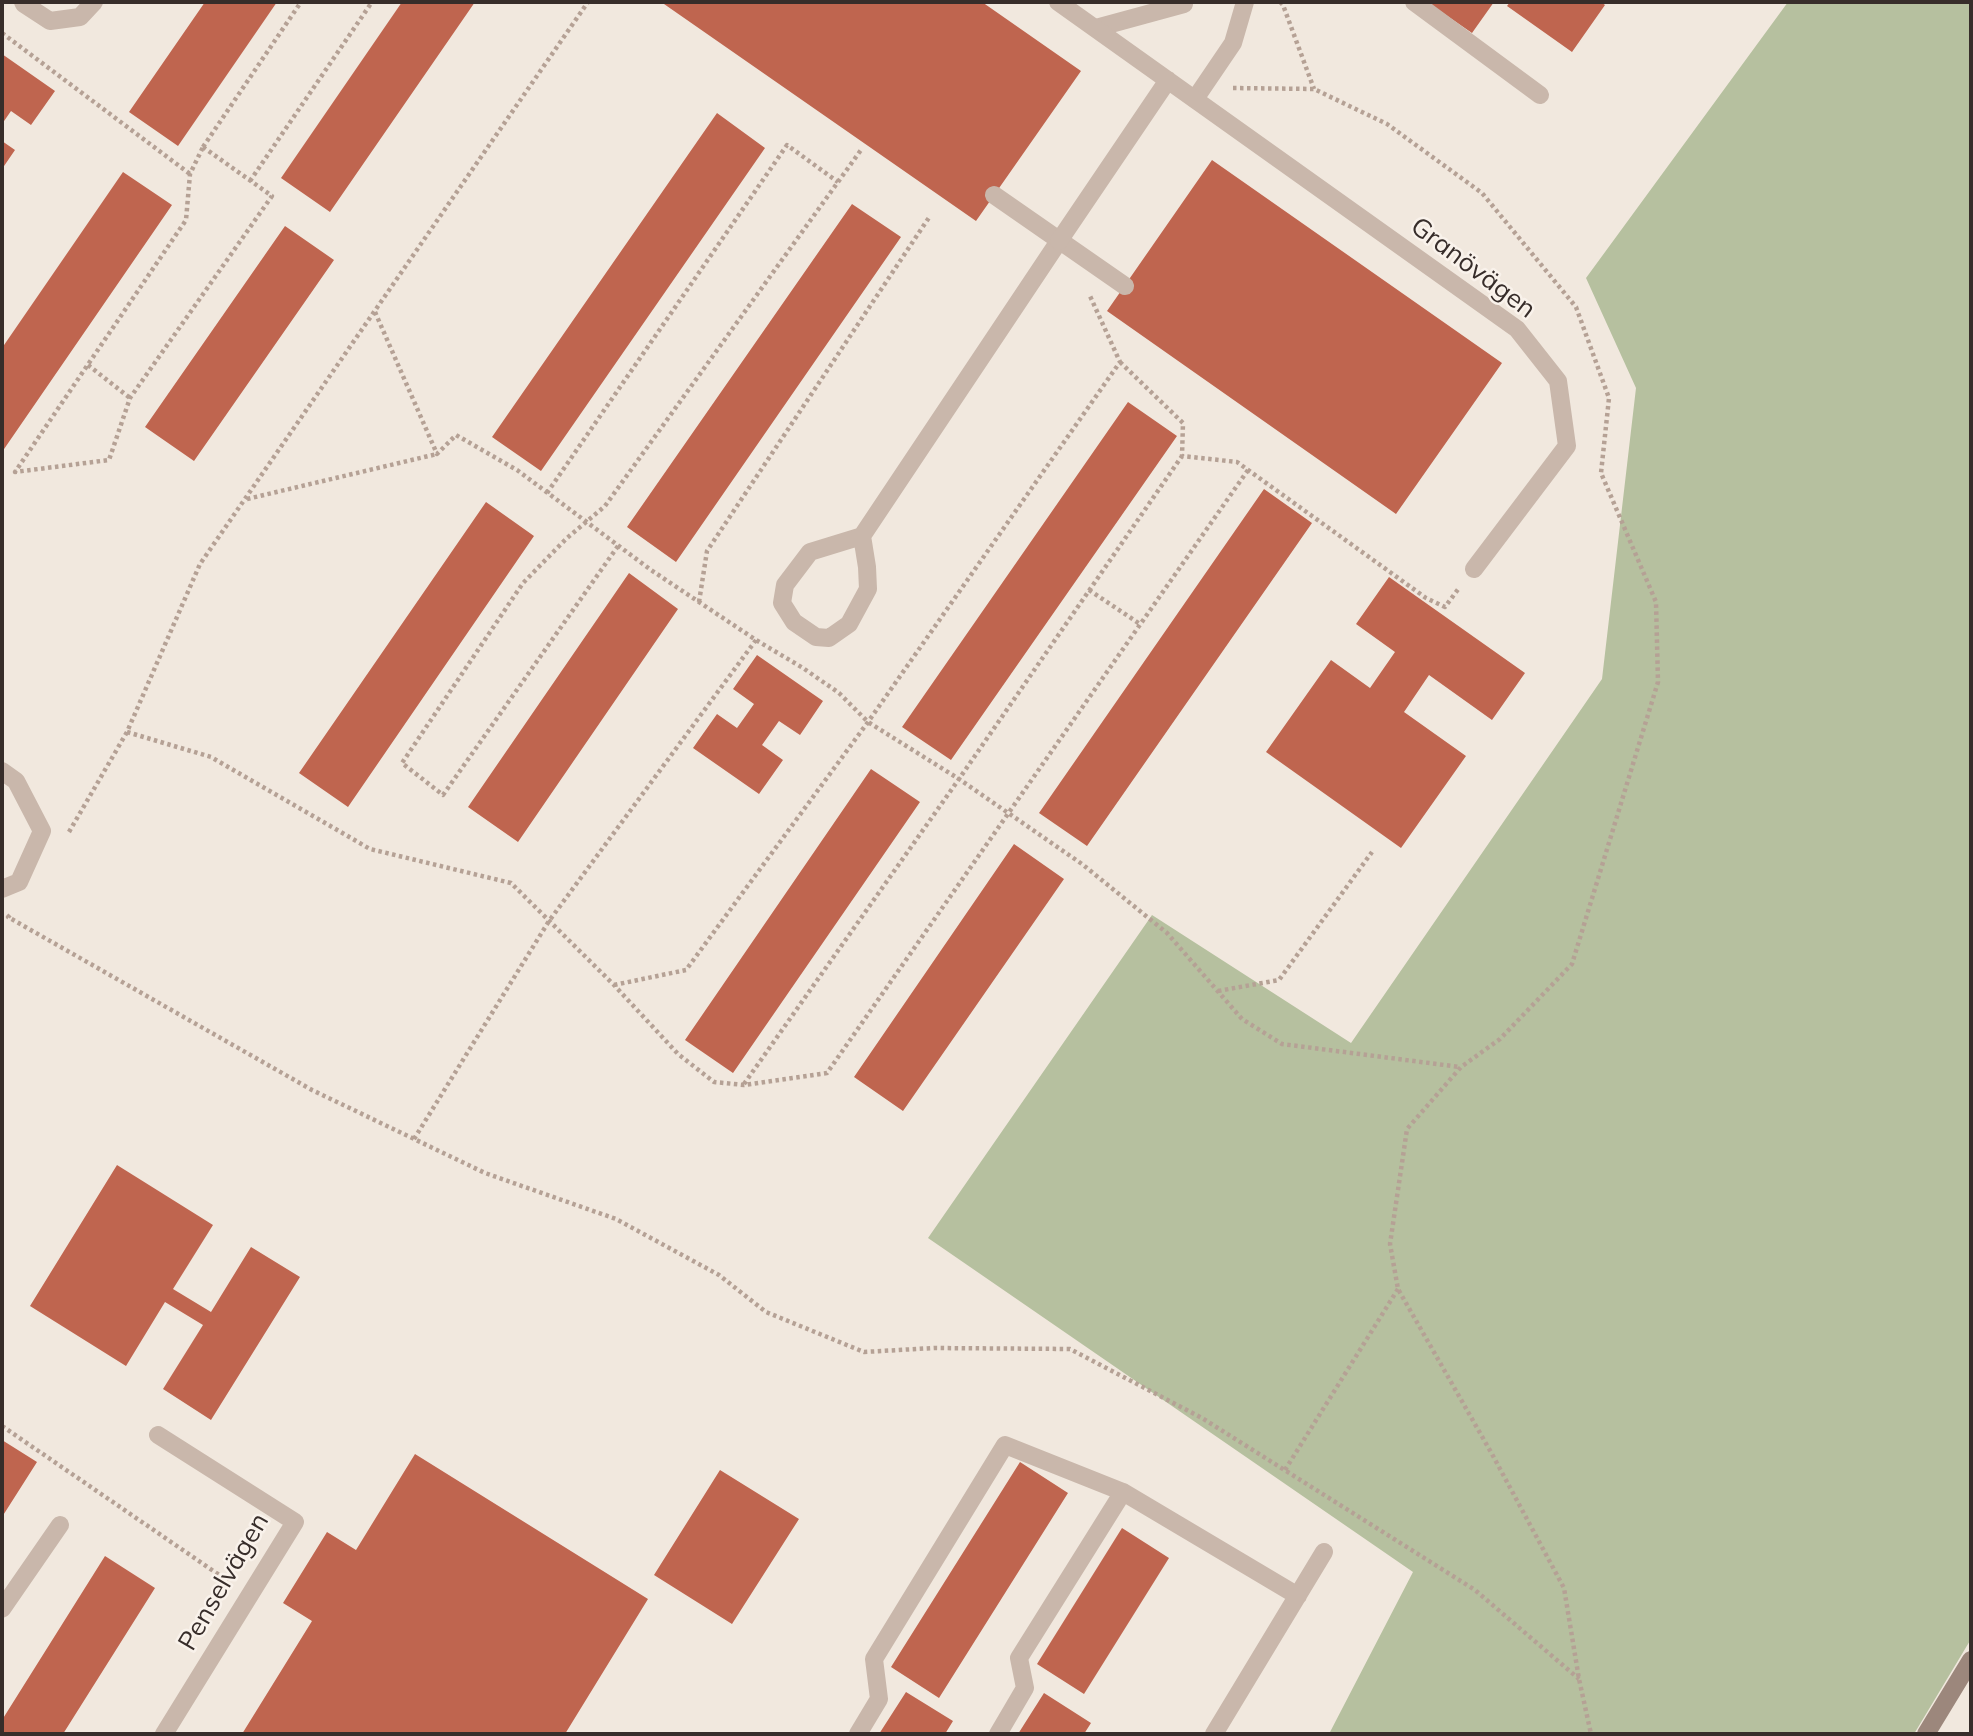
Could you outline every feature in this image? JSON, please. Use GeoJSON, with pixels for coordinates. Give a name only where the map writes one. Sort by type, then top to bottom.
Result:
{"type":"FeatureCollection","features":[{"type":"Feature","properties":{"kind":"street"},"geometry":{"type":"LineString","coordinates":[[23,2],[50,21],[80,17],[94,2]]}},
{"type":"Feature","properties":{"kind":"street","name":"Granövägen"},"geometry":{"type":"LineString","coordinates":[[1058,2],[1517,329],[1558,381],[1567,446],[1474,569]]}},
{"type":"Feature","properties":{"kind":"street"},"geometry":{"type":"LineString","coordinates":[[1195,99],[1233,43],[1245,2]]}},
{"type":"Feature","properties":{"kind":"street"},"geometry":{"type":"LineString","coordinates":[[1414,2],[1540,95]]}},
{"type":"Feature","properties":{"kind":"street"},"geometry":{"type":"LineString","coordinates":[[1096,28],[1184,4]]}},
{"type":"Feature","properties":{"kind":"street"},"geometry":{"type":"LineString","coordinates":[[862,536],[869,589],[849,624],[829,638],[816,637],[794,622],[782,603],[785,585],[810,552],[862,536],[1168,80]]}},
{"type":"Feature","properties":{"kind":"street"},"geometry":{"type":"LineString","coordinates":[[994,195],[1125,286]]}},
{"type":"Feature","properties":{"kind":"street"},"geometry":{"type":"LineString","coordinates":[[2,771],[16,781],[42,831],[19,882],[2,890]]}},
{"type":"Feature","properties":{"kind":"street","name":"Penselvägen"},"geometry":{"type":"LineString","coordinates":[[158,1435],[295,1522],[164,1734]]}},
{"type":"Feature","properties":{"kind":"street"},"geometry":{"type":"LineString","coordinates":[[858,1734],[879,1699],[874,1660],[1005,1445],[1123,1492],[1298,1596]]}},
{"type":"Feature","properties":{"kind":"street"},"geometry":{"type":"LineString","coordinates":[[998,1734],[1025,1688],[1019,1658],[1123,1492]]}},
{"type":"Feature","properties":{"kind":"street"},"geometry":{"type":"LineString","coordinates":[[2,1609],[60,1525]]}},
{"type":"Feature","properties":{"kind":"street"},"geometry":{"type":"LineString","coordinates":[[1214,1734],[1324,1552]]}},
{"type":"Feature","properties":{"kind":"street"},"geometry":{"type":"LineString","coordinates":[[1926,1734],[1971,1660]]}},
{"type":"Feature","properties":{"kind":"path"},"geometry":{"type":"LineString","coordinates":[[203,147],[272,197],[130,398],[109,460],[15,472],[186,219],[190,174],[203,147],[301,2]]}},
{"type":"Feature","properties":{"kind":"path"},"geometry":{"type":"LineString","coordinates":[[250,181],[372,2]]}},
{"type":"Feature","properties":{"kind":"path"},"geometry":{"type":"LineString","coordinates":[[66,836],[127,732],[200,565],[588,2]]}},
{"type":"Feature","properties":{"kind":"path"},"geometry":{"type":"LineString","coordinates":[[1280,2],[1314,89]]}},
{"type":"Feature","properties":{"kind":"path"},"geometry":{"type":"LineString","coordinates":[[2,33],[190,174]]}},
{"type":"Feature","properties":{"kind":"path"},"geometry":{"type":"LineString","coordinates":[[1195,99],[1229,88],[1314,89],[1387,124],[1482,193],[1576,307],[1609,398],[1601,473],[1656,602],[1658,682],[1572,964],[1500,1039],[1461,1067],[1407,1129],[1390,1244],[1398,1289],[1564,1588],[1591,1734]]}},
{"type":"Feature","properties":{"kind":"path"},"geometry":{"type":"LineString","coordinates":[[547,493],[787,145],[838,182]]}},
{"type":"Feature","properties":{"kind":"path"},"geometry":{"type":"LineString","coordinates":[[618,546],[443,794],[402,763],[523,583],[567,538],[605,506],[861,150]]}},
{"type":"Feature","properties":{"kind":"path"},"geometry":{"type":"LineString","coordinates":[[699,602],[707,551],[930,216]]}},
{"type":"Feature","properties":{"kind":"path"},"geometry":{"type":"LineString","coordinates":[[744,1085],[1182,456],[1183,423],[1120,362],[1088,292]]}},
{"type":"Feature","properties":{"kind":"path"},"geometry":{"type":"LineString","coordinates":[[374,312],[436,454]]}},
{"type":"Feature","properties":{"kind":"path"},"geometry":{"type":"LineString","coordinates":[[614,985],[686,970],[868,722],[1120,362]]}},
{"type":"Feature","properties":{"kind":"path"},"geometry":{"type":"LineString","coordinates":[[88,365],[130,398]]}},
{"type":"Feature","properties":{"kind":"path"},"geometry":{"type":"LineString","coordinates":[[246,499],[436,454],[456,435],[517,470],[586,523],[699,602],[839,692],[868,722],[959,779],[1082,864],[1167,933],[1242,1020],[1282,1044],[1461,1067]]}},
{"type":"Feature","properties":{"kind":"path"},"geometry":{"type":"LineString","coordinates":[[1182,456],[1237,462],[1426,598],[1445,607],[1474,569]]}},
{"type":"Feature","properties":{"kind":"path"},"geometry":{"type":"LineString","coordinates":[[127,732],[211,757],[370,849],[511,883],[614,985],[678,1054],[715,1082],[744,1085],[827,1073],[1248,470]]}},
{"type":"Feature","properties":{"kind":"path"},"geometry":{"type":"LineString","coordinates":[[1089,590],[1140,624]]}},
{"type":"Feature","properties":{"kind":"path"},"geometry":{"type":"LineString","coordinates":[[414,1139],[549,921],[755,640]]}},
{"type":"Feature","properties":{"kind":"path"},"geometry":{"type":"LineString","coordinates":[[1217,991],[1279,980],[1372,852]]}},
{"type":"Feature","properties":{"kind":"path"},"geometry":{"type":"LineString","coordinates":[[16,909],[8,917],[312,1090],[485,1173],[616,1219],[719,1275],[766,1312],[864,1352],[934,1348],[1070,1349],[1202,1418],[1475,1590],[1579,1679]]}},
{"type":"Feature","properties":{"kind":"path"},"geometry":{"type":"LineString","coordinates":[[1285,1470],[1398,1289]]}},
{"type":"Feature","properties":{"kind":"path"},"geometry":{"type":"LineString","coordinates":[[2,1426],[249,1596]]}},
{"type":"Feature","properties":{"kind":"green space"},"geometry":{"type":"Polygon","coordinates":[[[1788,2],[1971,2],[1971,1639],[1914,1734],[1329,1734],[1413,1572],[928,1238],[1152,915],[1351,1043],[1602,679],[1636,388],[1586,278],[1788,2]]]}},
{"type":"Feature","properties":{"kind":"building"},"geometry":{"type":"Polygon","coordinates":[[[205,2],[277,2],[178,146],[129,112],[205,2]]]}},
{"type":"Feature","properties":{"kind":"building"},"geometry":{"type":"Polygon","coordinates":[[[402,2],[475,2],[330,212],[281,178],[402,2]]]}},
{"type":"Feature","properties":{"kind":"building"},"geometry":{"type":"Polygon","coordinates":[[[982,2],[1081,71],[976,221],[664,4],[982,2]]]}},
{"type":"Feature","properties":{"kind":"building"},"geometry":{"type":"Polygon","coordinates":[[[1427,2],[1494,2],[1472,33],[1427,2]]]}},
{"type":"Feature","properties":{"kind":"building"},"geometry":{"type":"Polygon","coordinates":[[[1510,2],[1601,2],[1605,5],[1572,52],[1507,6],[1510,2]]]}},
{"type":"Feature","properties":{"kind":"building"},"geometry":{"type":"Polygon","coordinates":[[[2,54],[55,91],[31,125],[11,111],[2,124],[2,54]]]}},
{"type":"Feature","properties":{"kind":"building"},"geometry":{"type":"Polygon","coordinates":[[[717,113],[765,148],[541,471],[492,437],[717,113]]]}},
{"type":"Feature","properties":{"kind":"building"},"geometry":{"type":"Polygon","coordinates":[[[2,141],[15,150],[2,169],[2,141]]]}},
{"type":"Feature","properties":{"kind":"building"},"geometry":{"type":"Polygon","coordinates":[[[1212,160],[1502,363],[1396,514],[1107,311],[1212,160]]]}},
{"type":"Feature","properties":{"kind":"building"},"geometry":{"type":"Polygon","coordinates":[[[123,172],[172,205],[2,452],[2,348],[123,172]]]}},
{"type":"Feature","properties":{"kind":"building"},"geometry":{"type":"Polygon","coordinates":[[[852,204],[901,237],[676,562],[627,527],[852,204]]]}},
{"type":"Feature","properties":{"kind":"building"},"geometry":{"type":"Polygon","coordinates":[[[285,226],[334,260],[194,461],[145,427],[285,226]]]}},
{"type":"Feature","properties":{"kind":"building"},"geometry":{"type":"Polygon","coordinates":[[[1128,402],[1177,436],[951,760],[902,727],[1128,402]]]}},
{"type":"Feature","properties":{"kind":"building"},"geometry":{"type":"Polygon","coordinates":[[[1264,489],[1312,523],[1087,846],[1039,813],[1264,489]]]}},
{"type":"Feature","properties":{"kind":"building"},"geometry":{"type":"Polygon","coordinates":[[[486,502],[534,536],[348,807],[299,773],[486,502]]]}},
{"type":"Feature","properties":{"kind":"building"},"geometry":{"type":"Polygon","coordinates":[[[629,573],[678,609],[518,842],[468,807],[629,573]]]}},
{"type":"Feature","properties":{"kind":"building"},"geometry":{"type":"Polygon","coordinates":[[[1389,577],[1525,673],[1492,720],[1429,675],[1404,712],[1466,756],[1401,848],[1266,752],[1331,660],[1370,688],[1395,652],[1356,624],[1389,577]]]}},
{"type":"Feature","properties":{"kind":"building"},"geometry":{"type":"Polygon","coordinates":[[[757,655],[823,701],[800,735],[779,721],[762,745],[783,760],[759,794],[693,748],[717,714],[737,728],[754,704],[733,689],[757,655]]]}},
{"type":"Feature","properties":{"kind":"building"},"geometry":{"type":"Polygon","coordinates":[[[871,769],[920,802],[733,1073],[685,1040],[871,769]]]}},
{"type":"Feature","properties":{"kind":"building"},"geometry":{"type":"Polygon","coordinates":[[[1014,844],[1064,879],[903,1111],[854,1077],[1014,844]]]}},
{"type":"Feature","properties":{"kind":"building"},"geometry":{"type":"Polygon","coordinates":[[[117,1165],[213,1225],[173,1289],[211,1312],[251,1247],[300,1277],[211,1420],[163,1389],[203,1325],[165,1302],[126,1366],[30,1306],[117,1165]]]}},
{"type":"Feature","properties":{"kind":"building"},"geometry":{"type":"Polygon","coordinates":[[[2,1440],[37,1462],[2,1517],[2,1440]]]}},
{"type":"Feature","properties":{"kind":"building"},"geometry":{"type":"Polygon","coordinates":[[[415,1454],[648,1599],[565,1734],[242,1734],[312,1621],[283,1603],[327,1532],[356,1550],[415,1454]]]}},
{"type":"Feature","properties":{"kind":"building"},"geometry":{"type":"Polygon","coordinates":[[[1020,1462],[1068,1493],[939,1698],[891,1667],[1020,1462]]]}},
{"type":"Feature","properties":{"kind":"building"},"geometry":{"type":"Polygon","coordinates":[[[720,1470],[799,1519],[732,1624],[654,1575],[720,1470]]]}},
{"type":"Feature","properties":{"kind":"building"},"geometry":{"type":"Polygon","coordinates":[[[1122,1528],[1169,1558],[1084,1694],[1037,1664],[1122,1528]]]}},
{"type":"Feature","properties":{"kind":"building"},"geometry":{"type":"Polygon","coordinates":[[[105,1556],[155,1588],[63,1734],[2,1734],[2,1720],[105,1556]]]}},
{"type":"Feature","properties":{"kind":"building"},"geometry":{"type":"Polygon","coordinates":[[[906,1692],[953,1721],[945,1734],[879,1734],[906,1692]]]}},
{"type":"Feature","properties":{"kind":"building"},"geometry":{"type":"Polygon","coordinates":[[[1044,1693],[1091,1723],[1084,1734],[1018,1734],[1044,1693]]]}}]}
